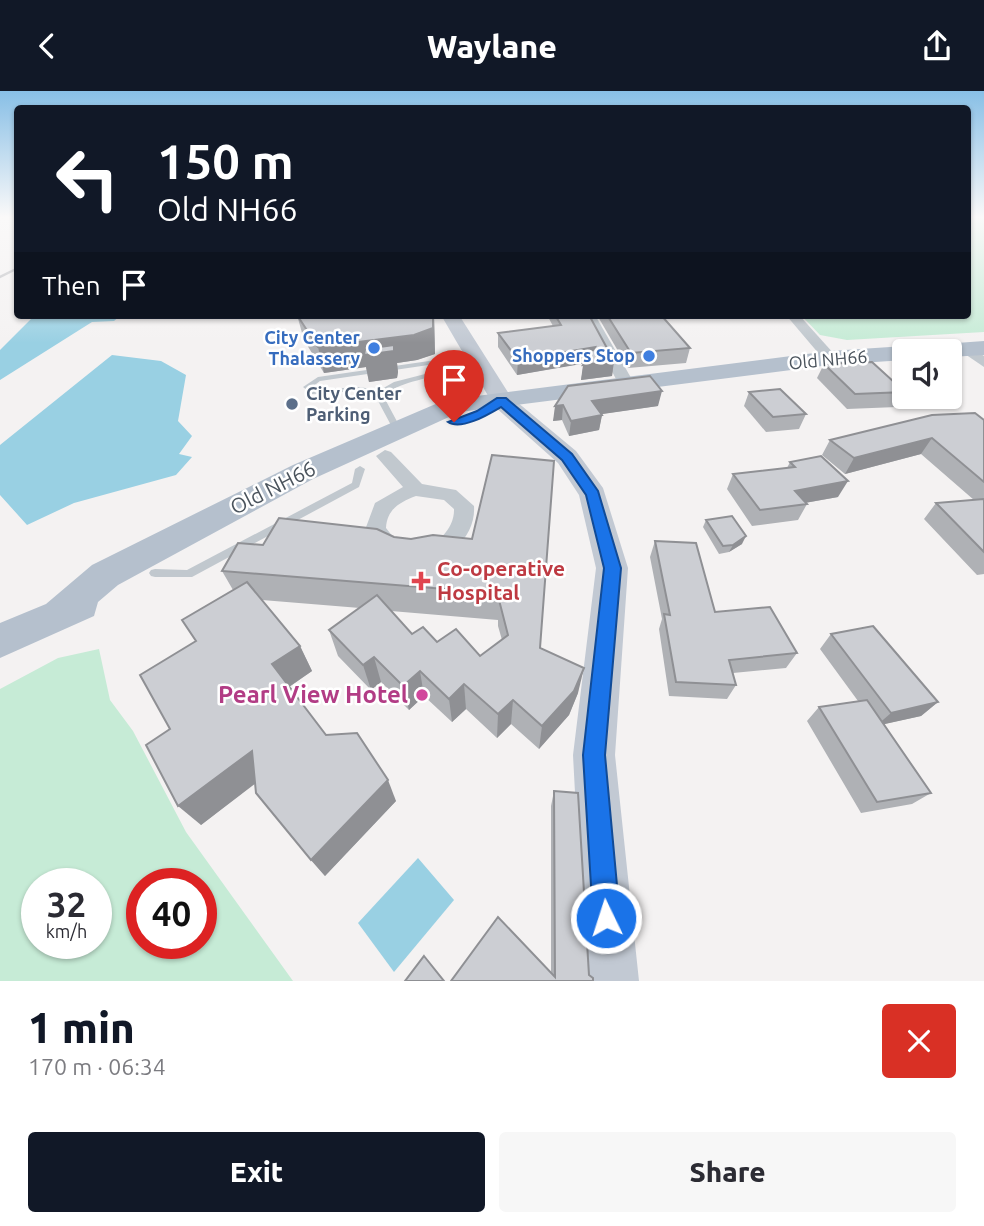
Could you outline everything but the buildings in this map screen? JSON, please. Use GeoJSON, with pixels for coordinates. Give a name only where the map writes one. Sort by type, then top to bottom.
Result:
{"type":"FeatureCollection","features":[{"type":"Feature","properties":{"kind":"main road","name":"Old NH66"},"geometry":{"type":"LineString","coordinates":[[60,613],[106,575],[303,472],[380,451],[481,414],[502,401],[830,358],[892,354]]}},
{"type":"Feature","properties":{"kind":"main road","name":"Old NH66"},"geometry":{"type":"LineString","coordinates":[[0,641],[60,613],[122,590],[380,451]]}},
{"type":"Feature","properties":{"kind":"street"},"geometry":{"type":"LineString","coordinates":[[452,319],[502,401],[567,457],[593,494],[612,568],[594,755],[612,981]]}},
{"type":"Feature","properties":{"kind":"street"},"geometry":{"type":"LineString","coordinates":[[591,319],[626,383]]}},
{"type":"Feature","properties":{"kind":"street"},"geometry":{"type":"LineString","coordinates":[[796,319],[830,358]]}},
{"type":"Feature","properties":{"kind":"street"},"geometry":{"type":"LineString","coordinates":[[380,451],[416,490]]}},
{"type":"Feature","properties":{"kind":"lane"},"geometry":{"type":"LineString","coordinates":[[443,361],[448,367],[438,373],[392,384],[381,393],[358,389],[308,390],[310,384],[318,379],[443,361]]}},
{"type":"Feature","properties":{"kind":"lane"},"geometry":{"type":"LineString","coordinates":[[380,451],[381,393]]}},
{"type":"Feature","properties":{"kind":"green space"},"geometry":{"type":"Polygon","coordinates":[[[971,260],[984,260],[984,332],[847,340],[820,335],[805,319],[971,319],[971,260]]]}},
{"type":"Feature","properties":{"kind":"green space"},"geometry":{"type":"Polygon","coordinates":[[[99,649],[110,700],[133,731],[186,832],[212,868],[126,868],[126,959],[217,959],[217,875],[293,981],[0,981],[0,689],[58,658],[99,649]]]}},
{"type":"Feature","properties":{"kind":"water"},"geometry":{"type":"Polygon","coordinates":[[[31,319],[116,319],[92,322],[0,380],[0,350],[31,319]]]}},
{"type":"Feature","properties":{"kind":"water"},"geometry":{"type":"Polygon","coordinates":[[[112,355],[161,361],[186,375],[178,421],[192,436],[179,454],[192,457],[176,475],[74,503],[27,525],[0,495],[0,445],[112,355]]]}},
{"type":"Feature","properties":{"kind":"water"},"geometry":{"type":"Polygon","coordinates":[[[418,858],[454,900],[394,972],[358,923],[418,858]]]}},
{"type":"Feature","properties":{"kind":"railway"},"geometry":{"type":"LineString","coordinates":[[0,277],[14,270]]}},
{"type":"Feature","properties":{"kind":"place","name":"City Center Thalassery"},"geometry":{"type":"Point","coordinates":[374,348]}},
{"type":"Feature","properties":{"kind":"place","name":"Shoppers Stop"},"geometry":{"type":"Point","coordinates":[649,356]}},
{"type":"Feature","properties":{"kind":"place","name":"City Center Parking"},"geometry":{"type":"Point","coordinates":[292,404]}},
{"type":"Feature","properties":{"kind":"place","name":"Co-operative Hospital"},"geometry":{"type":"Point","coordinates":[421,581]}},
{"type":"Feature","properties":{"kind":"place","name":"Pearl View Hotel"},"geometry":{"type":"Point","coordinates":[422,695]}},
{"type":"Feature","properties":{"kind":"route"},"geometry":{"type":"LineString","coordinates":[[454,422],[481,414],[502,401],[567,457],[593,494],[612,568],[594,755],[606,918]]}}]}
